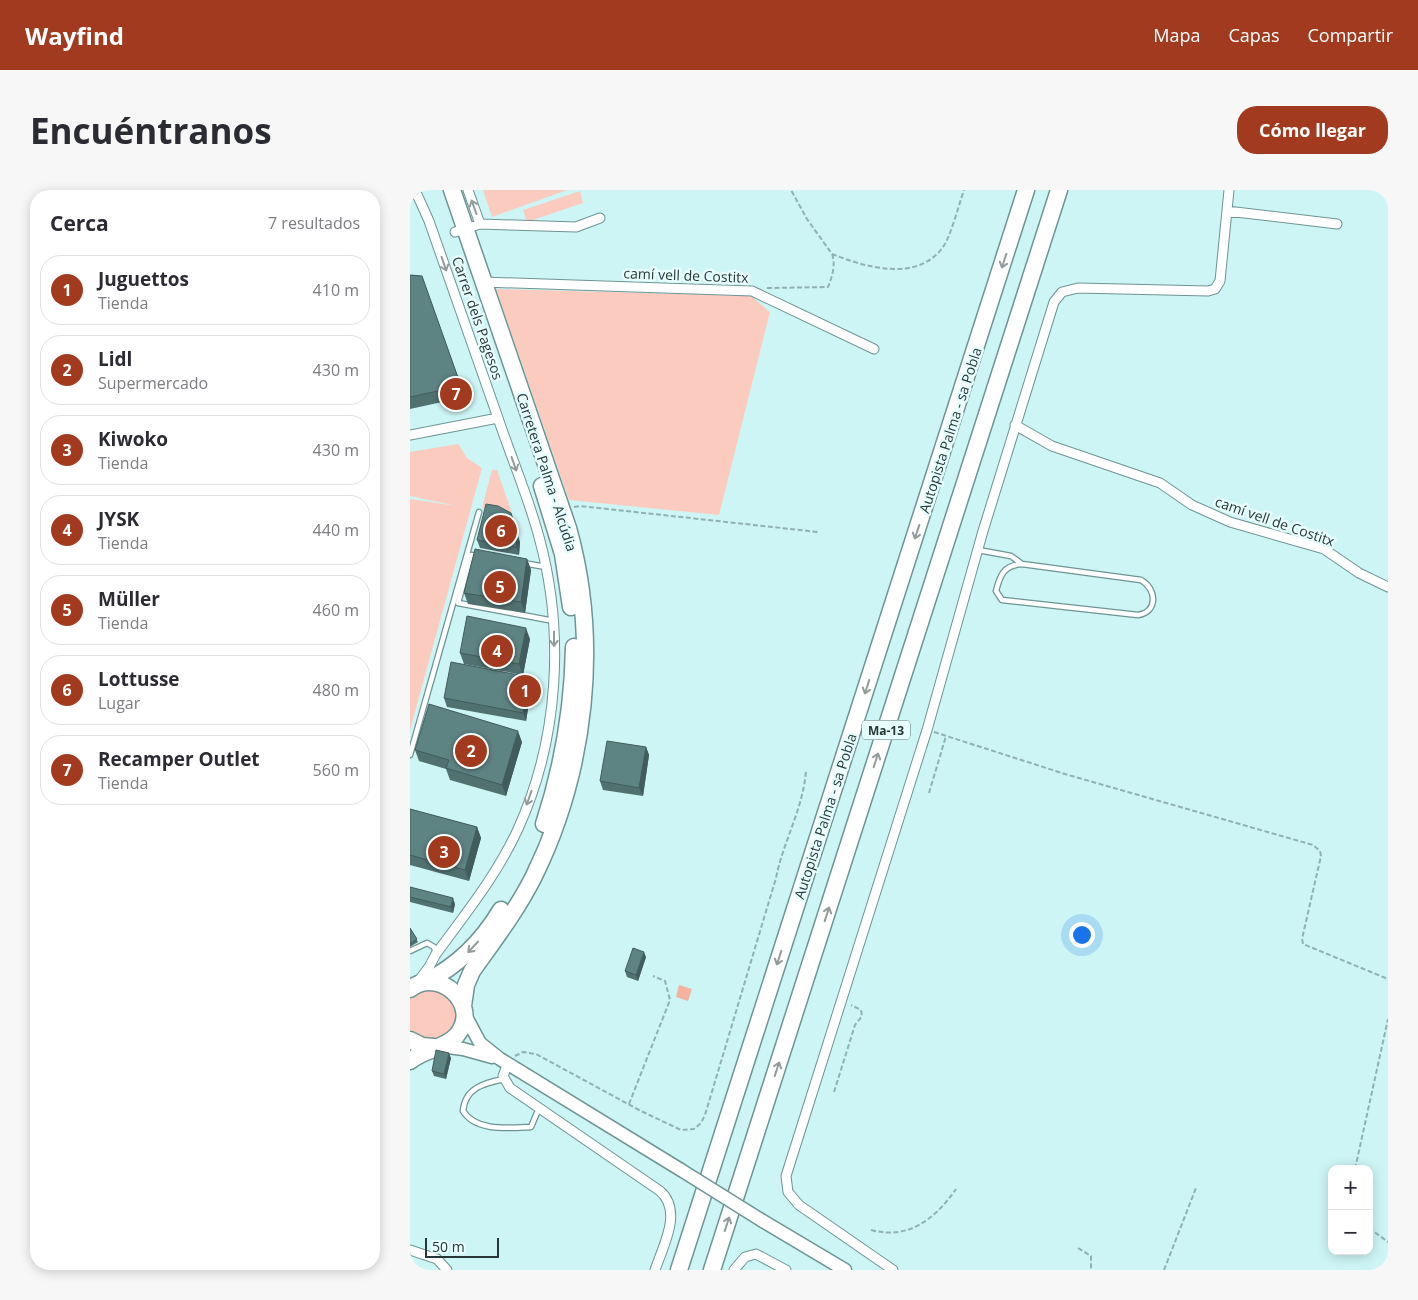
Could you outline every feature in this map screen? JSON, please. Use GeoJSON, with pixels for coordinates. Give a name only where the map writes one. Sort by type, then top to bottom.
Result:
{"type":"FeatureCollection","features":[{"type":"Feature","properties":{"kind":"highway","name":"Carretera Palma - Alcúdia"},"geometry":{"type":"LineString","coordinates":[[416,985],[454,965],[483,936],[525,868],[543,826],[560,770],[570,714],[574,668],[571,602],[557,532],[467,228],[441,190]]}},
{"type":"Feature","properties":{"kind":"highway","name":"Carretera Palma - Alcúdia"},"geometry":{"type":"LineString","coordinates":[[410,1061],[458,1035],[464,1021],[466,985],[472,971],[516,907],[541,860],[563,800],[573,764],[584,683],[585,637],[577,564],[562,510],[483,282],[467,228],[452,190]]}},
{"type":"Feature","properties":{"kind":"highway","name":"Autopista Palma - sa Pobla"},"geometry":{"type":"LineString","coordinates":[[679,1270],[1026,190]]}},
{"type":"Feature","properties":{"kind":"highway","name":"Ma-13"},"geometry":{"type":"LineString","coordinates":[[712,1270],[1059,190]]}},
{"type":"Feature","properties":{"kind":"highway"},"geometry":{"type":"LineString","coordinates":[[416,985],[437,982],[452,990],[464,1010]]}},
{"type":"Feature","properties":{"kind":"highway"},"geometry":{"type":"LineString","coordinates":[[410,1040],[422,1046],[437,1047]]}},
{"type":"Feature","properties":{"kind":"main road"},"geometry":{"type":"LineString","coordinates":[[464,1010],[477,1039],[504,1061],[845,1270]]}},
{"type":"Feature","properties":{"kind":"main road"},"geometry":{"type":"LineString","coordinates":[[437,1047],[470,1050],[504,1061]]}},
{"type":"Feature","properties":{"kind":"street","name":"Carrer dels Pagesos"},"geometry":{"type":"LineString","coordinates":[[415,190],[428,218],[538,536],[546,567],[554,622],[554,682],[547,740],[519,827],[491,880],[436,954],[416,985]]}},
{"type":"Feature","properties":{"kind":"street"},"geometry":{"type":"LineString","coordinates":[[422,190],[428,218]]}},
{"type":"Feature","properties":{"kind":"street"},"geometry":{"type":"LineString","coordinates":[[468,190],[467,228],[576,227],[600,218]]}},
{"type":"Feature","properties":{"kind":"street"},"geometry":{"type":"LineString","coordinates":[[893,1270],[799,1205],[791,1196],[786,1186],[786,1176],[927,730],[1015,425],[1054,302],[1059,294],[1067,289],[1078,288],[1213,290],[1220,281],[1229,190]]}},
{"type":"Feature","properties":{"kind":"street"},"geometry":{"type":"LineString","coordinates":[[1227,211],[1337,224]]}},
{"type":"Feature","properties":{"kind":"street","name":"camí vell de Costitx"},"geometry":{"type":"LineString","coordinates":[[483,282],[752,291],[874,349]]}},
{"type":"Feature","properties":{"kind":"street"},"geometry":{"type":"LineString","coordinates":[[410,434],[498,418]]}},
{"type":"Feature","properties":{"kind":"street","name":"camí vell de Costitx"},"geometry":{"type":"LineString","coordinates":[[1015,425],[1052,446],[1160,484],[1192,505],[1230,522],[1324,549],[1358,573],[1388,586]]}},
{"type":"Feature","properties":{"kind":"street"},"geometry":{"type":"LineString","coordinates":[[504,1061],[504,1079],[510,1088],[660,1191],[667,1198],[671,1207],[672,1218],[655,1270]]}},
{"type":"Feature","properties":{"kind":"street"},"geometry":{"type":"LineString","coordinates":[[410,1250],[436,1259],[447,1270]]}},
{"type":"Feature","properties":{"kind":"street"},"geometry":{"type":"LineString","coordinates":[[734,1270],[745,1257],[756,1254],[786,1270]]}},
{"type":"Feature","properties":{"kind":"lane"},"geometry":{"type":"LineString","coordinates":[[410,755],[479,512]]}},
{"type":"Feature","properties":{"kind":"lane"},"geometry":{"type":"LineString","coordinates":[[978,550],[1011,556],[1022,564],[1140,580],[1151,589],[1154,598],[1152,606],[1147,612],[1138,615],[1002,600],[996,591],[1001,574],[1011,565],[1022,564]]}},
{"type":"Feature","properties":{"kind":"lane"},"geometry":{"type":"LineString","coordinates":[[480,556],[471,555],[458,603],[554,622]]}},
{"type":"Feature","properties":{"kind":"lane"},"geometry":{"type":"LineString","coordinates":[[518,563],[546,567]]}},
{"type":"Feature","properties":{"kind":"lane"},"geometry":{"type":"LineString","coordinates":[[410,951],[426,943],[434,947],[436,954]]}},
{"type":"Feature","properties":{"kind":"lane"},"geometry":{"type":"LineString","coordinates":[[504,1079],[487,1082],[474,1088],[466,1096],[464,1111],[469,1119],[479,1125],[531,1127],[539,1108]]}},
{"type":"Feature","properties":{"kind":"path"},"geometry":{"type":"LineString","coordinates":[[752,291],[771,288],[828,287],[834,260],[832,254],[807,219],[790,190]]}},
{"type":"Feature","properties":{"kind":"path"},"geometry":{"type":"LineString","coordinates":[[832,254],[857,264],[892,270],[923,264],[942,248],[964,190]]}},
{"type":"Feature","properties":{"kind":"path"},"geometry":{"type":"LineString","coordinates":[[562,510],[580,506],[818,532]]}},
{"type":"Feature","properties":{"kind":"path"},"geometry":{"type":"LineString","coordinates":[[927,730],[1064,774],[1313,845],[1320,851],[1321,856],[1302,939],[1303,944],[1388,979]]}},
{"type":"Feature","properties":{"kind":"path"},"geometry":{"type":"LineString","coordinates":[[929,793],[946,736]]}},
{"type":"Feature","properties":{"kind":"path"},"geometry":{"type":"LineString","coordinates":[[504,1061],[519,1053],[532,1053],[681,1130],[690,1130],[701,1123],[773,888],[780,858],[804,788],[806,771]]}},
{"type":"Feature","properties":{"kind":"path"},"geometry":{"type":"LineString","coordinates":[[629,1104],[670,1000],[666,981],[652,976]]}},
{"type":"Feature","properties":{"kind":"path"},"geometry":{"type":"LineString","coordinates":[[834,1092],[855,1025],[862,1014],[859,1008],[842,1001]]}},
{"type":"Feature","properties":{"kind":"path"},"geometry":{"type":"LineString","coordinates":[[1357,1165],[1388,1020]]}},
{"type":"Feature","properties":{"kind":"path"},"geometry":{"type":"LineString","coordinates":[[1164,1270],[1196,1188]]}},
{"type":"Feature","properties":{"kind":"path"},"geometry":{"type":"LineString","coordinates":[[871,1230],[896,1233],[920,1225],[940,1210],[956,1189]]}},
{"type":"Feature","properties":{"kind":"path"},"geometry":{"type":"LineString","coordinates":[[1373,1231],[1388,1242]]}},
{"type":"Feature","properties":{"kind":"path"},"geometry":{"type":"LineString","coordinates":[[1078,1248],[1091,1256],[1092,1270]]}},
{"type":"Feature","properties":{"kind":"shaded area"},"geometry":{"type":"Polygon","coordinates":[[[483,190],[567,190],[492,217],[483,190]]]}},
{"type":"Feature","properties":{"kind":"shaded area"},"geometry":{"type":"Polygon","coordinates":[[[580,191],[583,203],[527,222],[523,210],[580,191]]]}},
{"type":"Feature","properties":{"kind":"shaded area"},"geometry":{"type":"Polygon","coordinates":[[[496,289],[751,296],[770,312],[719,515],[569,500],[496,289]]]}},
{"type":"Feature","properties":{"kind":"shaded area"},"geometry":{"type":"Polygon","coordinates":[[[458,444],[467,458],[482,468],[410,730],[410,499],[457,506],[410,496],[410,452],[458,444]]]}},
{"type":"Feature","properties":{"kind":"shaded area"},"geometry":{"type":"Polygon","coordinates":[[[492,470],[497,470],[512,513],[482,508],[492,470]]]}},
{"type":"Feature","properties":{"kind":"shaded area"},"geometry":{"type":"Polygon","coordinates":[[[679,985],[692,989],[688,1001],[676,997],[679,985]]]}},
{"type":"Feature","properties":{"kind":"shaded area"},"geometry":{"type":"Polygon","coordinates":[[[426,989],[444,993],[456,1009],[453,1027],[447,1034],[429,1040],[419,1037],[410,1030],[410,999],[417,992],[426,989]]]}},
{"type":"Feature","properties":{"kind":"building"},"geometry":{"type":"Polygon","coordinates":[[[410,275],[422,276],[461,386],[410,397],[410,275]]]}},
{"type":"Feature","properties":{"kind":"building"},"geometry":{"type":"Polygon","coordinates":[[[486,504],[498,506],[511,513],[517,533],[516,547],[477,540],[486,504]]]}},
{"type":"Feature","properties":{"kind":"building"},"geometry":{"type":"Polygon","coordinates":[[[475,549],[527,559],[521,602],[464,593],[475,549]]]}},
{"type":"Feature","properties":{"kind":"building"},"geometry":{"type":"Polygon","coordinates":[[[467,616],[526,628],[519,664],[460,653],[467,616]]]}},
{"type":"Feature","properties":{"kind":"building"},"geometry":{"type":"Polygon","coordinates":[[[451,662],[529,677],[523,713],[444,698],[451,662]]]}},
{"type":"Feature","properties":{"kind":"building"},"geometry":{"type":"Polygon","coordinates":[[[429,704],[518,731],[502,785],[446,768],[449,760],[415,750],[429,704]]]}},
{"type":"Feature","properties":{"kind":"building"},"geometry":{"type":"Polygon","coordinates":[[[607,741],[646,747],[639,788],[600,781],[607,741]]]}},
{"type":"Feature","properties":{"kind":"building"},"geometry":{"type":"Polygon","coordinates":[[[410,809],[477,827],[465,870],[410,855],[410,809]]]}},
{"type":"Feature","properties":{"kind":"building"},"geometry":{"type":"Polygon","coordinates":[[[410,887],[453,898],[451,907],[410,897],[410,887]]]}},
{"type":"Feature","properties":{"kind":"building"},"geometry":{"type":"Polygon","coordinates":[[[410,928],[417,939],[410,944],[410,928]]]}},
{"type":"Feature","properties":{"kind":"building"},"geometry":{"type":"Polygon","coordinates":[[[633,948],[644,952],[636,975],[625,971],[633,948]]]}},
{"type":"Feature","properties":{"kind":"building"},"geometry":{"type":"Polygon","coordinates":[[[436,1050],[449,1053],[444,1074],[432,1071],[436,1050]]]}},
{"type":"Feature","properties":{"kind":"place","name":"Recamper Outlet"},"geometry":{"type":"Point","coordinates":[456,394]}},
{"type":"Feature","properties":{"kind":"place","name":"Lottusse"},"geometry":{"type":"Point","coordinates":[501,531]}},
{"type":"Feature","properties":{"kind":"place","name":"Müller"},"geometry":{"type":"Point","coordinates":[500,587]}},
{"type":"Feature","properties":{"kind":"place","name":"JYSK"},"geometry":{"type":"Point","coordinates":[497,651]}},
{"type":"Feature","properties":{"kind":"place","name":"Juguettos"},"geometry":{"type":"Point","coordinates":[525,691]}},
{"type":"Feature","properties":{"kind":"place","name":"Lidl"},"geometry":{"type":"Point","coordinates":[471,751]}},
{"type":"Feature","properties":{"kind":"place","name":"Kiwoko"},"geometry":{"type":"Point","coordinates":[444,852]}}]}
